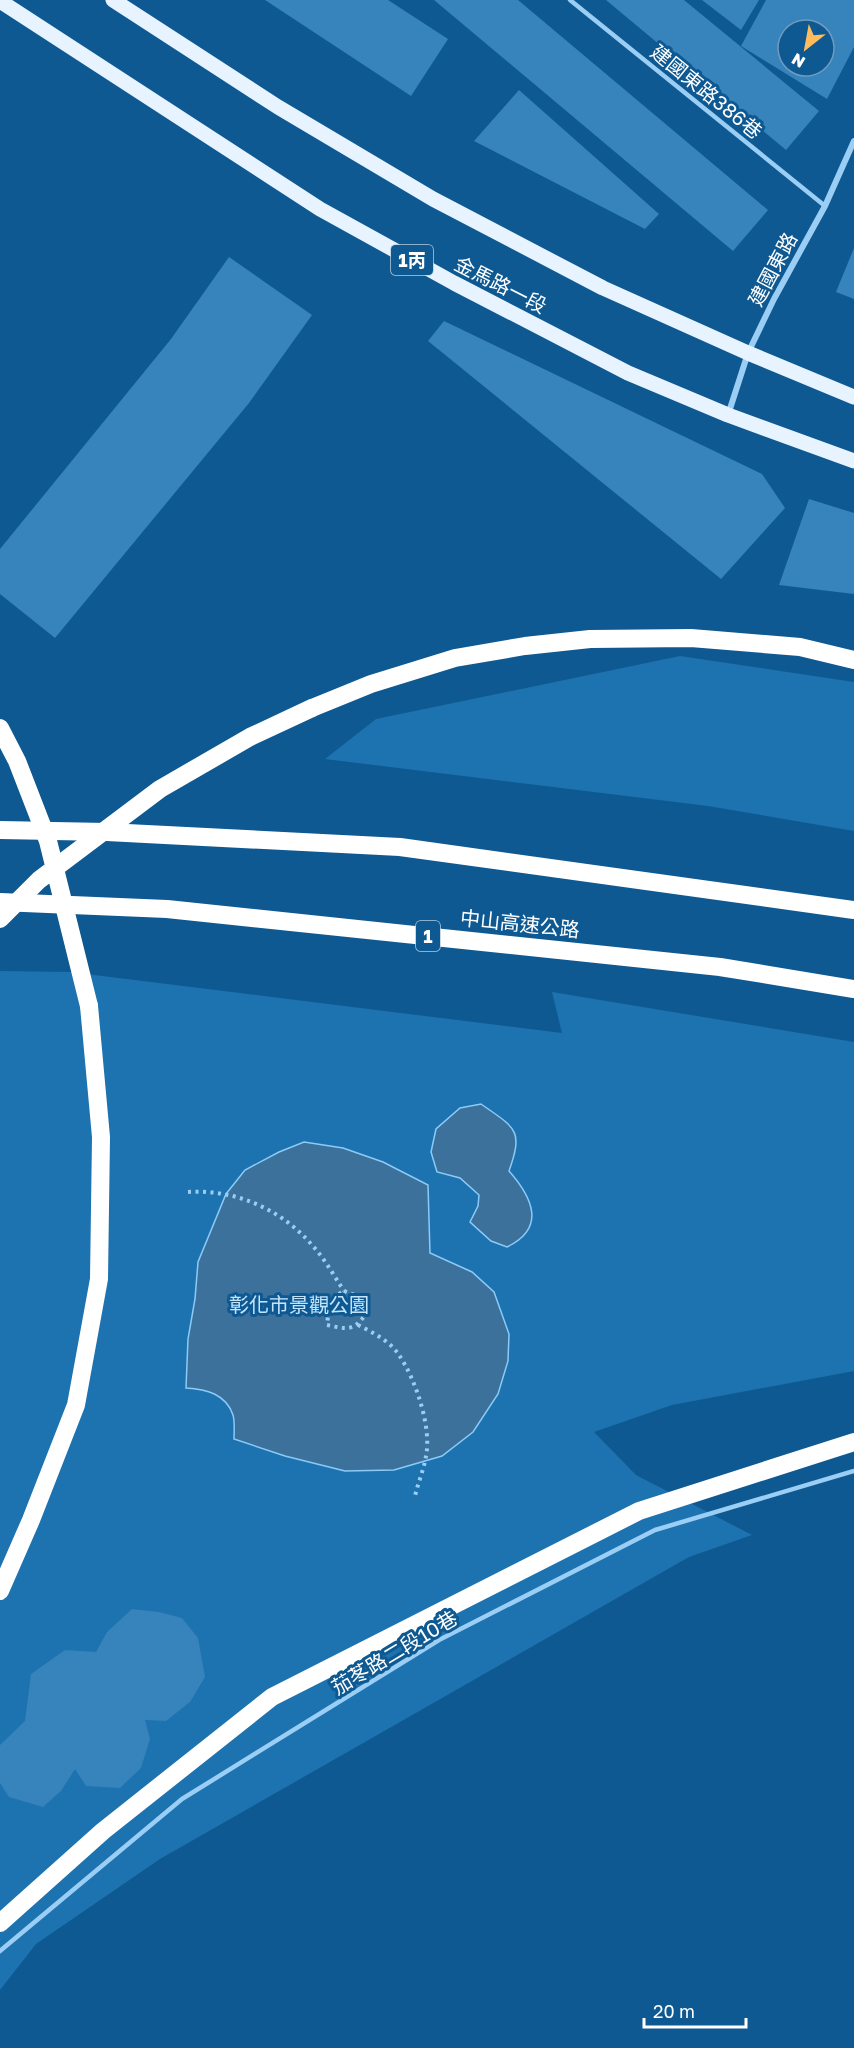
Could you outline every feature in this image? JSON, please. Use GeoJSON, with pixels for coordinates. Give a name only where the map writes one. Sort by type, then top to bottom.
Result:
{"type":"FeatureCollection","features":[{"type":"Feature","properties":{"kind":"highway"},"geometry":{"type":"LineString","coordinates":[[0,920],[39,880],[160,789],[250,736],[371,684],[455,658],[525,646],[590,639],[690,638],[800,647],[854,660]]}},
{"type":"Feature","properties":{"kind":"highway"},"geometry":{"type":"LineString","coordinates":[[0,728],[17,761],[48,841],[89,1006],[100,1149],[99,1279],[76,1405],[31,1520],[0,1591]]}},
{"type":"Feature","properties":{"kind":"highway"},"geometry":{"type":"LineString","coordinates":[[0,830],[107,832],[400,847],[854,910]]}},
{"type":"Feature","properties":{"kind":"highway","name":"中山高速公路"},"geometry":{"type":"LineString","coordinates":[[0,902],[167,909],[720,967],[854,990]]}},
{"type":"Feature","properties":{"kind":"highway"},"geometry":{"type":"LineString","coordinates":[[0,1923],[103,1831],[272,1697],[639,1511],[854,1442]]}},
{"type":"Feature","properties":{"kind":"main road"},"geometry":{"type":"LineString","coordinates":[[112,0],[278,107],[433,199],[603,288],[748,353],[854,397]]}},
{"type":"Feature","properties":{"kind":"main road","name":"金馬路一段"},"geometry":{"type":"LineString","coordinates":[[0,1],[320,209],[454,283],[628,373],[728,416],[854,461]]}},
{"type":"Feature","properties":{"kind":"street","name":"建國東路"},"geometry":{"type":"LineString","coordinates":[[728,416],[748,353],[774,299],[825,206],[854,141]]}},
{"type":"Feature","properties":{"kind":"lane","name":"建國東路386巷"},"geometry":{"type":"LineString","coordinates":[[570,0],[825,206]]}},
{"type":"Feature","properties":{"kind":"lane","name":"茄苳路二段10巷"},"geometry":{"type":"LineString","coordinates":[[0,1951],[182,1799],[438,1641],[655,1530],[854,1471]]}},
{"type":"Feature","properties":{"kind":"path"},"geometry":{"type":"LineString","coordinates":[[188,1192],[210,1191],[240,1197],[257,1203],[281,1218],[311,1244],[344,1291],[355,1295],[357,1305],[365,1315],[358,1325],[348,1329],[327,1325],[329,1306],[335,1296],[344,1291]]}},
{"type":"Feature","properties":{"kind":"path"},"geometry":{"type":"LineString","coordinates":[[358,1325],[376,1334],[398,1353],[413,1382],[428,1434],[426,1455],[415,1496]]}},
{"type":"Feature","properties":{"kind":"green space"},"geometry":{"type":"Polygon","coordinates":[[[680,656],[854,682],[854,831],[708,806],[325,759],[376,719],[680,656]]]}},
{"type":"Feature","properties":{"kind":"green space","name":"彰化市景觀公園"},"geometry":{"type":"Polygon","coordinates":[[[0,971],[70,972],[562,1033],[552,992],[854,1042],[854,1371],[672,1405],[594,1432],[636,1475],[752,1535],[689,1557],[160,1859],[36,1944],[0,1990],[0,971]]]}},
{"type":"Feature","properties":{"kind":"shaded area"},"geometry":{"type":"Polygon","coordinates":[[[481,1104],[502,1119],[513,1131],[516,1146],[509,1171],[524,1191],[532,1212],[527,1231],[520,1239],[507,1247],[491,1241],[470,1222],[478,1206],[479,1195],[460,1178],[437,1172],[431,1152],[436,1129],[460,1108],[481,1104]]]}},
{"type":"Feature","properties":{"kind":"shaded area"},"geometry":{"type":"Polygon","coordinates":[[[304,1142],[343,1148],[383,1162],[428,1185],[430,1253],[472,1272],[494,1292],[509,1334],[508,1361],[498,1394],[473,1432],[442,1456],[394,1470],[345,1471],[285,1456],[234,1439],[233,1415],[226,1402],[208,1391],[186,1388],[188,1339],[198,1262],[226,1194],[245,1170],[304,1142]]]}},
{"type":"Feature","properties":{"kind":"building"},"geometry":{"type":"Polygon","coordinates":[[[265,0],[388,0],[448,39],[411,96],[265,0]]]}},
{"type":"Feature","properties":{"kind":"building"},"geometry":{"type":"Polygon","coordinates":[[[434,0],[518,0],[768,210],[733,251],[434,0]]]}},
{"type":"Feature","properties":{"kind":"building"},"geometry":{"type":"Polygon","coordinates":[[[606,0],[684,0],[776,78],[819,111],[786,150],[606,0]]]}},
{"type":"Feature","properties":{"kind":"building"},"geometry":{"type":"Polygon","coordinates":[[[702,0],[759,0],[741,30],[702,0]]]}},
{"type":"Feature","properties":{"kind":"building"},"geometry":{"type":"Polygon","coordinates":[[[766,0],[854,0],[854,47],[827,99],[793,78],[836,78],[836,18],[776,18],[776,68],[741,46],[766,0]]]}},
{"type":"Feature","properties":{"kind":"building"},"geometry":{"type":"Polygon","coordinates":[[[519,90],[659,214],[645,229],[474,141],[519,90]]]}},
{"type":"Feature","properties":{"kind":"building"},"geometry":{"type":"Polygon","coordinates":[[[854,248],[854,299],[836,292],[854,248]]]}},
{"type":"Feature","properties":{"kind":"building"},"geometry":{"type":"Polygon","coordinates":[[[229,257],[312,315],[249,403],[55,638],[0,594],[0,549],[171,339],[229,257]]]}},
{"type":"Feature","properties":{"kind":"building"},"geometry":{"type":"Polygon","coordinates":[[[444,321],[762,474],[785,508],[721,579],[428,341],[444,321]]]}},
{"type":"Feature","properties":{"kind":"building"},"geometry":{"type":"Polygon","coordinates":[[[809,499],[854,513],[854,594],[779,585],[809,499]]]}},
{"type":"Feature","properties":{"kind":"building"},"geometry":{"type":"Polygon","coordinates":[[[132,1609],[159,1612],[182,1618],[198,1638],[205,1677],[190,1702],[166,1721],[145,1720],[150,1739],[141,1768],[120,1788],[86,1786],[75,1769],[61,1791],[43,1807],[9,1797],[0,1783],[0,1745],[25,1721],[31,1674],[65,1650],[96,1652],[107,1632],[132,1609]]]}}]}
